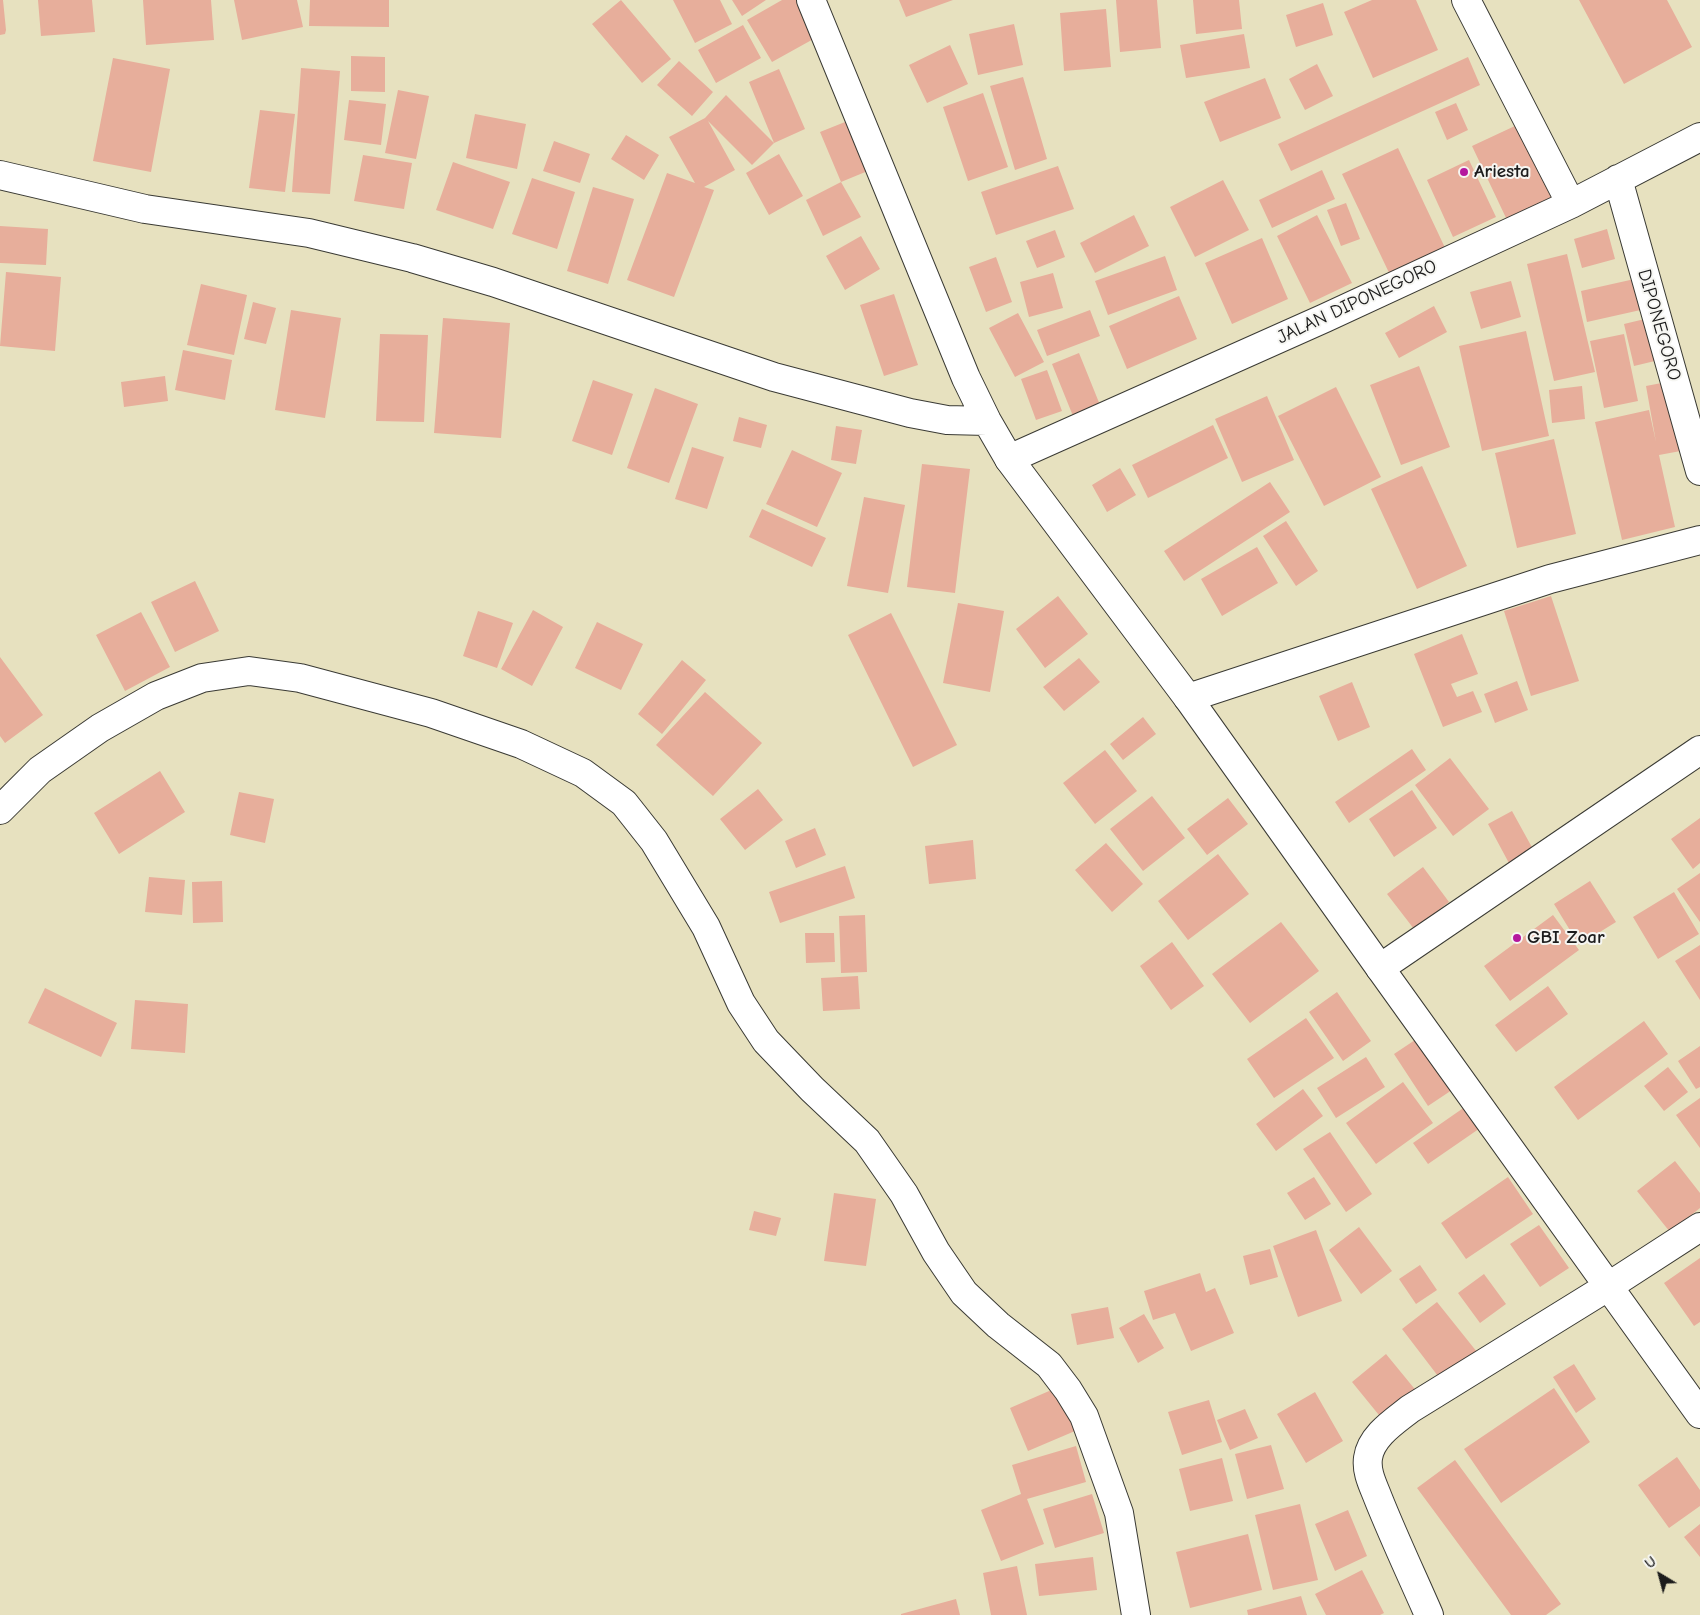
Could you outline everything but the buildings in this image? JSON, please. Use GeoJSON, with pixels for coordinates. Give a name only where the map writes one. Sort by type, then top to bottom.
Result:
{"type":"FeatureCollection","features":[{"type":"Feature","properties":{"kind":"street"},"geometry":{"type":"LineString","coordinates":[[811,0],[966,378],[987,421],[1009,459],[1188,698],[1700,1414]]}},
{"type":"Feature","properties":{"kind":"street"},"geometry":{"type":"LineString","coordinates":[[1466,0],[1571,204]]}},
{"type":"Feature","properties":{"kind":"street","name":"JALAN DIPONEGORO"},"geometry":{"type":"LineString","coordinates":[[1009,459],[1325,318],[1571,204],[1700,137]]}},
{"type":"Feature","properties":{"kind":"street"},"geometry":{"type":"LineString","coordinates":[[0,175],[145,209],[309,233],[412,258],[493,282],[774,378],[910,413],[947,420],[987,421]]}},
{"type":"Feature","properties":{"kind":"street","name":"DIPONEGORO"},"geometry":{"type":"LineString","coordinates":[[1618,179],[1700,471]]}},
{"type":"Feature","properties":{"kind":"street"},"geometry":{"type":"LineString","coordinates":[[1188,698],[1550,579],[1700,540]]}},
{"type":"Feature","properties":{"kind":"street"},"geometry":{"type":"LineString","coordinates":[[0,810],[40,770],[100,728],[148,700],[202,678],[250,671],[300,678],[431,713],[521,744],[583,773],[624,803],[654,841],[706,927],[741,1002],[766,1041],[812,1089],[867,1141],[904,1194],[936,1252],[964,1293],[998,1325],[1049,1365],[1068,1390],[1084,1416],[1119,1513],[1136,1615]]}},
{"type":"Feature","properties":{"kind":"street"},"geometry":{"type":"LineString","coordinates":[[1380,968],[1700,750]]}},
{"type":"Feature","properties":{"kind":"street"},"geometry":{"type":"LineString","coordinates":[[1429,1615],[1384,1513],[1368,1470],[1368,1456],[1374,1443],[1390,1424],[1410,1410],[1700,1227]]}},
{"type":"Feature","properties":{"kind":"place","name":"Ariesta"},"geometry":{"type":"Point","coordinates":[1464,172]}},
{"type":"Feature","properties":{"kind":"place","name":"GBI Zoar"},"geometry":{"type":"Point","coordinates":[1517,938]}}]}
